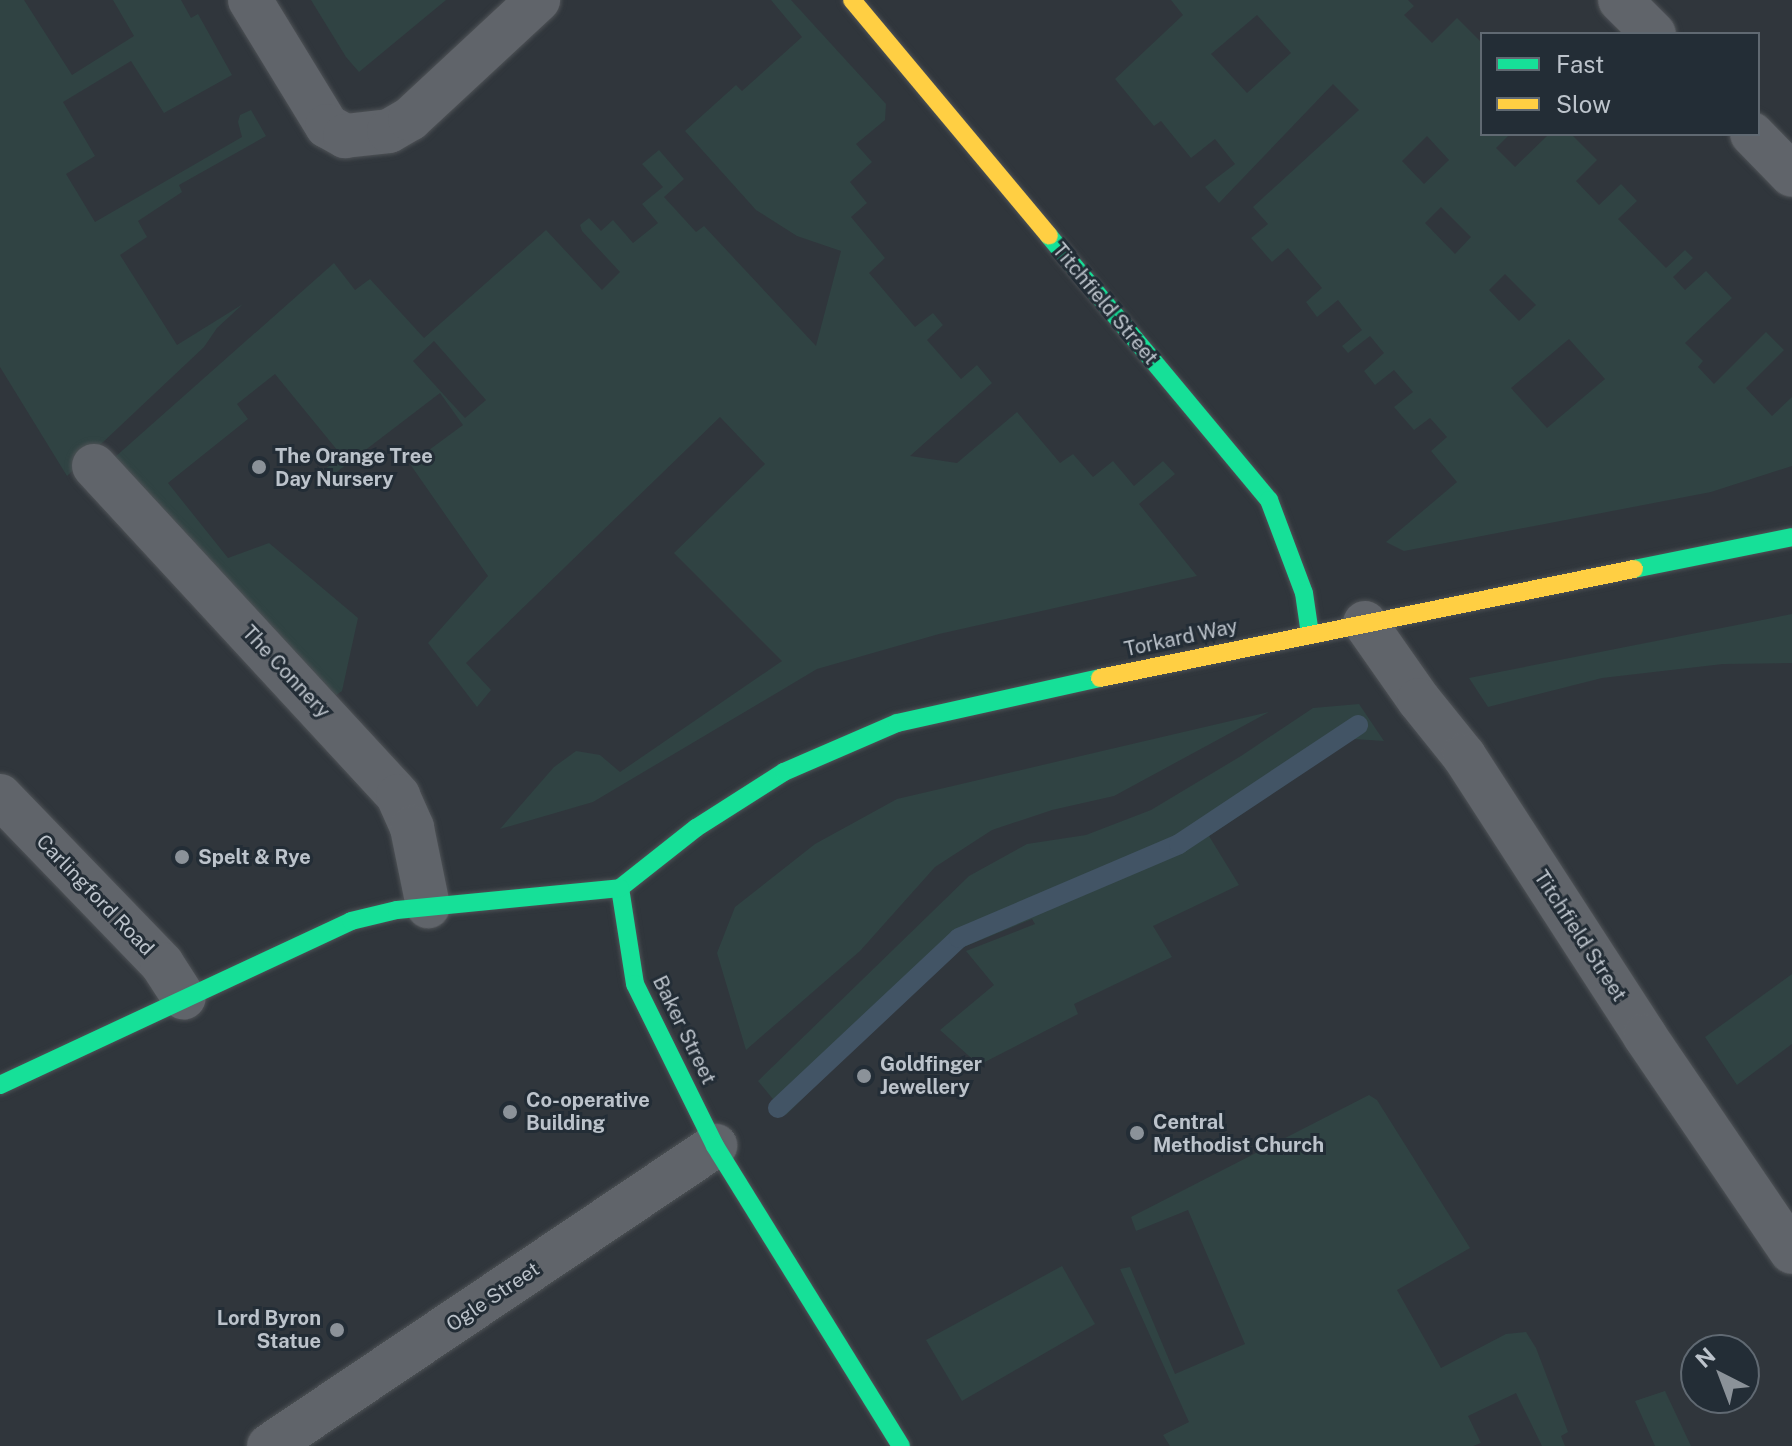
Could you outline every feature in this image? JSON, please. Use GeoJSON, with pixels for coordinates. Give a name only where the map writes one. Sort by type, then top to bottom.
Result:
{"type":"FeatureCollection","features":[{"type":"Feature","properties":{"kind":"street"},"geometry":{"type":"LineString","coordinates":[[250,0],[327,126],[345,136],[389,131],[410,119],[538,0]]}},
{"type":"Feature","properties":{"kind":"street","name":"Titchfield Street"},"geometry":{"type":"LineString","coordinates":[[852,0],[1269,500],[1304,593],[1310,634]]}},
{"type":"Feature","properties":{"kind":"street"},"geometry":{"type":"LineString","coordinates":[[1620,0],[1652,32]]}},
{"type":"Feature","properties":{"kind":"street"},"geometry":{"type":"LineString","coordinates":[[1754,136],[1792,175]]}},
{"type":"Feature","properties":{"kind":"street","name":"The Connery"},"geometry":{"type":"LineString","coordinates":[[94,466],[398,796],[412,828],[428,906]]}},
{"type":"Feature","properties":{"kind":"street","name":"Torkard Way"},"geometry":{"type":"LineString","coordinates":[[620,888],[696,828],[784,772],[897,723],[1310,634],[1792,537]]}},
{"type":"Feature","properties":{"kind":"street","name":"Titchfield Street"},"geometry":{"type":"LineString","coordinates":[[1365,623],[1419,700],[1464,756],[1645,1036],[1792,1252]]}},
{"type":"Feature","properties":{"kind":"street","name":"Carlingford Road"},"geometry":{"type":"LineString","coordinates":[[0,796],[162,964],[184,998]]}},
{"type":"Feature","properties":{"kind":"street"},"geometry":{"type":"LineString","coordinates":[[0,1085],[351,921],[428,906],[620,888]]}},
{"type":"Feature","properties":{"kind":"street","name":"Baker Street"},"geometry":{"type":"LineString","coordinates":[[620,888],[635,984],[715,1146],[901,1446]]}},
{"type":"Feature","properties":{"kind":"street","name":"Ogle Street"},"geometry":{"type":"LineString","coordinates":[[269,1446],[715,1146]]}},
{"type":"Feature","properties":{"kind":"shaded area"},"geometry":{"type":"Polygon","coordinates":[[[0,0],[24,0],[72,75],[134,36],[113,0],[181,0],[191,18],[198,14],[232,75],[164,113],[131,61],[63,102],[95,156],[66,174],[95,222],[242,137],[238,122],[240,115],[251,110],[266,136],[179,185],[182,192],[138,221],[147,237],[120,255],[177,345],[243,304],[217,328],[204,347],[67,476],[0,367],[0,0]]]}},
{"type":"Feature","properties":{"kind":"shaded area"},"geometry":{"type":"Polygon","coordinates":[[[311,0],[446,0],[359,72],[346,57],[311,0]]]}},
{"type":"Feature","properties":{"kind":"shaded area"},"geometry":{"type":"Polygon","coordinates":[[[771,0],[791,0],[886,104],[885,120],[856,144],[872,162],[850,182],[867,203],[851,217],[885,258],[869,273],[915,327],[933,313],[943,325],[927,340],[961,379],[977,365],[992,383],[910,456],[957,463],[1017,412],[1060,463],[1073,454],[1093,477],[1113,461],[1134,486],[1163,461],[1175,474],[1139,504],[1197,576],[939,634],[817,669],[593,802],[500,829],[554,767],[576,751],[600,755],[620,772],[782,661],[674,553],[765,464],[720,417],[466,663],[491,690],[477,707],[428,643],[488,576],[410,464],[463,425],[440,393],[321,484],[315,477],[342,456],[275,374],[237,404],[248,419],[168,483],[228,558],[269,543],[358,618],[342,691],[328,701],[106,465],[334,263],[355,290],[370,279],[424,338],[546,230],[602,290],[620,272],[580,225],[589,218],[601,231],[613,220],[633,243],[658,223],[642,204],[663,187],[642,164],[659,150],[684,179],[664,197],[696,232],[704,226],[816,346],[841,251],[797,236],[756,210],[685,131],[736,85],[742,91],[802,37],[771,0]],[[434,341],[413,361],[465,418],[486,400],[434,341]]]}},
{"type":"Feature","properties":{"kind":"shaded area"},"geometry":{"type":"Polygon","coordinates":[[[1171,0],[1408,0],[1414,6],[1404,15],[1432,43],[1457,18],[1480,41],[1480,136],[1508,136],[1496,148],[1515,167],[1547,136],[1573,136],[1597,160],[1576,181],[1599,205],[1621,184],[1637,201],[1618,219],[1666,268],[1685,250],[1693,258],[1673,277],[1685,290],[1706,271],[1732,298],[1685,343],[1703,361],[1698,367],[1714,384],[1766,332],[1784,350],[1746,388],[1772,416],[1792,397],[1792,466],[1711,492],[1404,551],[1386,542],[1457,482],[1431,451],[1447,437],[1430,418],[1414,430],[1394,407],[1413,392],[1394,370],[1375,385],[1364,371],[1384,353],[1370,336],[1348,353],[1342,346],[1362,330],[1338,300],[1317,317],[1306,302],[1322,288],[1288,248],[1272,262],[1251,238],[1268,224],[1253,207],[1359,110],[1333,84],[1219,203],[1205,187],[1235,164],[1215,139],[1191,158],[1161,121],[1154,126],[1115,79],[1183,15],[1171,0]],[[1257,15],[1211,54],[1247,93],[1291,53],[1257,15]],[[1427,136],[1402,161],[1424,184],[1449,160],[1427,136]],[[1441,207],[1425,223],[1455,254],[1471,237],[1441,207]],[[1505,274],[1489,290],[1519,321],[1536,305],[1505,274]],[[1569,339],[1511,388],[1547,428],[1605,379],[1569,339]]]}},
{"type":"Feature","properties":{"kind":"shaded area"},"geometry":{"type":"Polygon","coordinates":[[[1792,614],[1792,663],[1723,664],[1602,678],[1488,707],[1469,678],[1792,614]]]}},
{"type":"Feature","properties":{"kind":"shaded area"},"geometry":{"type":"Polygon","coordinates":[[[1359,704],[1384,741],[1354,739],[1209,836],[1239,885],[1153,926],[1172,957],[1074,1004],[1078,1014],[979,1065],[940,1030],[994,985],[966,951],[1035,924],[1032,919],[964,947],[905,996],[786,1115],[758,1081],[969,876],[1027,844],[1086,835],[1151,810],[1313,708],[1359,704]]]}},
{"type":"Feature","properties":{"kind":"shaded area"},"geometry":{"type":"Polygon","coordinates":[[[1269,712],[1114,796],[1052,810],[992,830],[935,867],[860,951],[746,1050],[717,953],[735,907],[815,844],[897,799],[1269,712]]]}},
{"type":"Feature","properties":{"kind":"shaded area"},"geometry":{"type":"Polygon","coordinates":[[[1792,974],[1792,1044],[1737,1085],[1705,1037],[1792,974]]]}},
{"type":"Feature","properties":{"kind":"shaded area"},"geometry":{"type":"Polygon","coordinates":[[[1369,1095],[1377,1100],[1470,1248],[1397,1290],[1441,1368],[1506,1334],[1526,1332],[1536,1348],[1568,1432],[1561,1436],[1565,1446],[1542,1446],[1516,1393],[1468,1416],[1481,1443],[1473,1446],[1170,1446],[1163,1435],[1189,1422],[1120,1269],[1130,1267],[1175,1374],[1245,1344],[1188,1210],[1136,1231],[1131,1217],[1369,1095]]]}},
{"type":"Feature","properties":{"kind":"shaded area"},"geometry":{"type":"Polygon","coordinates":[[[1062,1266],[1095,1324],[962,1401],[926,1340],[1062,1266]]]}},
{"type":"Feature","properties":{"kind":"shaded area"},"geometry":{"type":"Polygon","coordinates":[[[1665,1391],[1691,1446],[1655,1446],[1635,1401],[1665,1391]]]}},
{"type":"Feature","properties":{"kind":"waterway"},"geometry":{"type":"LineString","coordinates":[[778,1108],[959,938],[1179,844],[1358,725]]}},
{"type":"Feature","properties":{"kind":"traffic: fast"},"geometry":{"type":"LineString","coordinates":[[1049,236],[1269,500],[1304,593],[1310,634]]}},
{"type":"Feature","properties":{"kind":"traffic: fast"},"geometry":{"type":"LineString","coordinates":[[1634,569],[1792,537]]}},
{"type":"Feature","properties":{"kind":"traffic: fast"},"geometry":{"type":"LineString","coordinates":[[620,888],[696,828],[784,772],[897,723],[1100,678]]}},
{"type":"Feature","properties":{"kind":"traffic: fast"},"geometry":{"type":"LineString","coordinates":[[620,888],[635,984],[715,1146],[901,1446]]}},
{"type":"Feature","properties":{"kind":"traffic: fast"},"geometry":{"type":"LineString","coordinates":[[0,1085],[351,921],[397,910],[620,888]]}},
{"type":"Feature","properties":{"kind":"traffic: slow"},"geometry":{"type":"LineString","coordinates":[[852,0],[1049,236]]}},
{"type":"Feature","properties":{"kind":"traffic: slow"},"geometry":{"type":"LineString","coordinates":[[1100,678],[1634,569]]}},
{"type":"Feature","properties":{"kind":"place","name":"The Orange Tree Day Nursery"},"geometry":{"type":"Point","coordinates":[259,467]}},
{"type":"Feature","properties":{"kind":"place","name":"Spelt & Rye"},"geometry":{"type":"Point","coordinates":[182,857]}},
{"type":"Feature","properties":{"kind":"place","name":"Goldfinger Jewellery"},"geometry":{"type":"Point","coordinates":[864,1076]}},
{"type":"Feature","properties":{"kind":"place","name":"Co-operative Building"},"geometry":{"type":"Point","coordinates":[510,1112]}},
{"type":"Feature","properties":{"kind":"place","name":"Central Methodist Church"},"geometry":{"type":"Point","coordinates":[1137,1133]}},
{"type":"Feature","properties":{"kind":"place","name":"Lord Byron Statue"},"geometry":{"type":"Point","coordinates":[337,1330]}}]}
